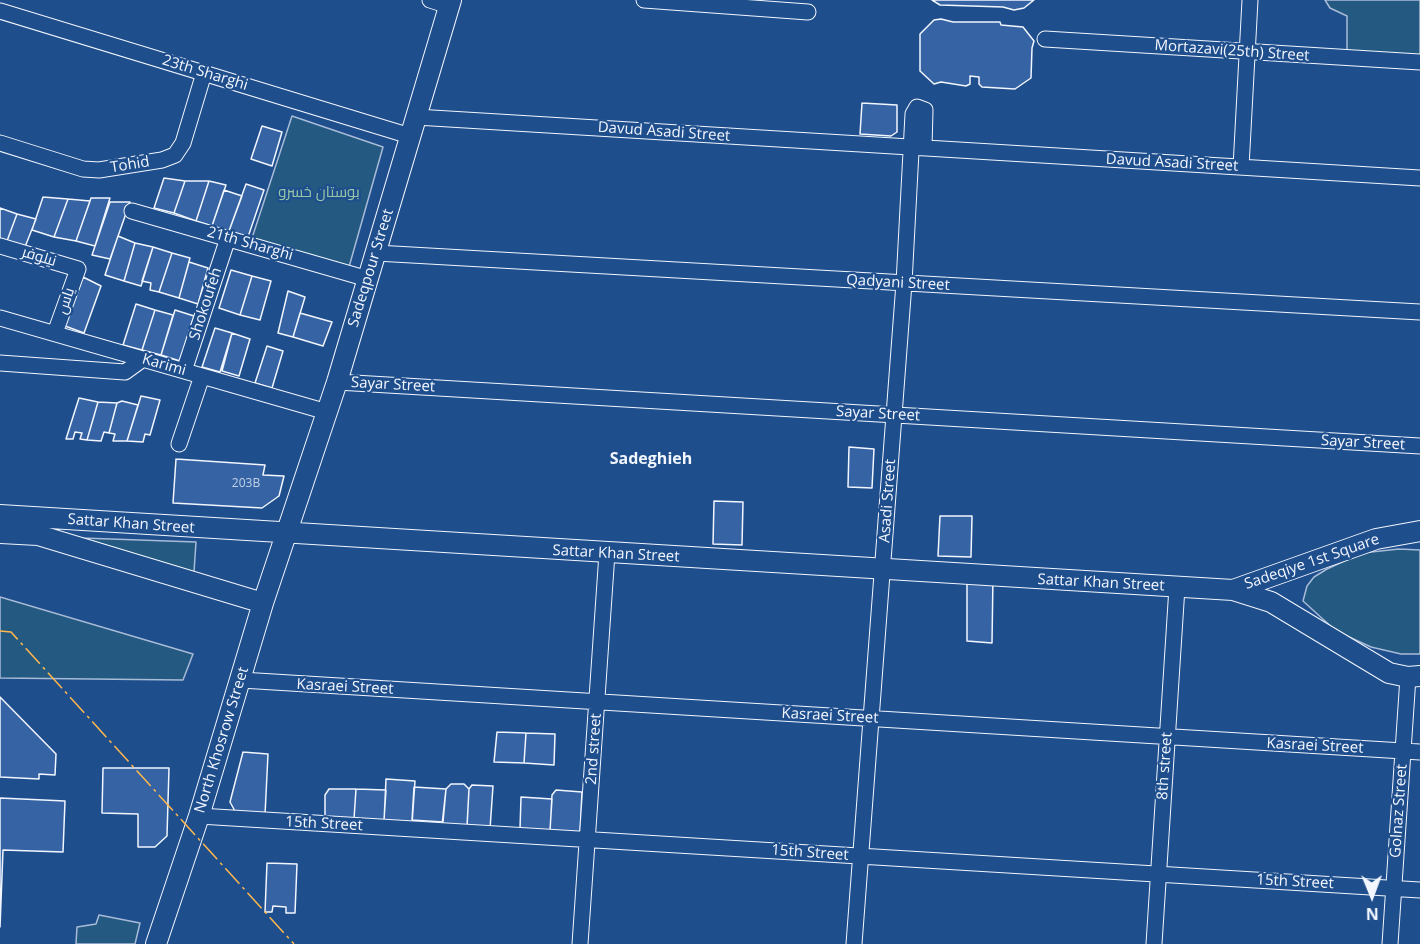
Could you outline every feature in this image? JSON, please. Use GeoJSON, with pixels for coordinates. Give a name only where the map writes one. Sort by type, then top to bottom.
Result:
{"type":"FeatureCollection","features":[{"type":"Feature","properties":{"kind":"main road","name":"Sadeqpour Street"},"geometry":{"type":"LineString","coordinates":[[286,534],[337,382],[450,3]]}},
{"type":"Feature","properties":{"kind":"main road","name":"Sattar Khan Street"},"geometry":{"type":"LineString","coordinates":[[0,515],[1233,590]]}},
{"type":"Feature","properties":{"kind":"main road","name":"Sadeqiye 1st Square"},"geometry":{"type":"LineString","coordinates":[[1233,590],[1376,539],[1420,531]]}},
{"type":"Feature","properties":{"kind":"main road","name":"Sattar Khan Street"},"geometry":{"type":"LineString","coordinates":[[0,533],[38,535],[263,603]]}},
{"type":"Feature","properties":{"kind":"main road","name":"North Khosrow Street"},"geometry":{"type":"LineString","coordinates":[[156,944],[199,816],[286,534]]}},
{"type":"Feature","properties":{"kind":"main road","name":"Sadeqiye 1st Square"},"geometry":{"type":"LineString","coordinates":[[1233,590],[1271,602],[1389,673],[1414,676]]}},
{"type":"Feature","properties":{"kind":"street"},"geometry":{"type":"LineString","coordinates":[[430,0],[450,3]]}},
{"type":"Feature","properties":{"kind":"street"},"geometry":{"type":"LineString","coordinates":[[644,0],[808,12]]}},
{"type":"Feature","properties":{"kind":"street"},"geometry":{"type":"LineString","coordinates":[[1241,167],[1250,0]]}},
{"type":"Feature","properties":{"kind":"street","name":"23th Sharghi"},"geometry":{"type":"LineString","coordinates":[[0,11],[410,136]]}},
{"type":"Feature","properties":{"kind":"street","name":"Mortazavi(25th) Street"},"geometry":{"type":"LineString","coordinates":[[1045,39],[1420,62]]}},
{"type":"Feature","properties":{"kind":"street","name":"Tohid"},"geometry":{"type":"LineString","coordinates":[[0,143],[83,169],[99,170],[162,160],[175,155],[183,143],[204,73]]}},
{"type":"Feature","properties":{"kind":"street","name":"Davud Asadi Street"},"geometry":{"type":"LineString","coordinates":[[416,117],[1420,178]]}},
{"type":"Feature","properties":{"kind":"street","name":"Asadi Street"},"geometry":{"type":"LineString","coordinates":[[854,944],[904,283],[917,148]]}},
{"type":"Feature","properties":{"kind":"street","name":"21th Sharghi"},"geometry":{"type":"LineString","coordinates":[[132,211],[368,279]]}},
{"type":"Feature","properties":{"kind":"street","name":"Shokoufeh"},"geometry":{"type":"LineString","coordinates":[[184,370],[228,238]]}},
{"type":"Feature","properties":{"kind":"street","name":"نیلوفر"},"geometry":{"type":"LineString","coordinates":[[0,246],[78,269]]}},
{"type":"Feature","properties":{"kind":"street","name":"Qadyani Street"},"geometry":{"type":"LineString","coordinates":[[376,253],[1420,312]]}},
{"type":"Feature","properties":{"kind":"street","name":"یاس"},"geometry":{"type":"LineString","coordinates":[[55,333],[78,269]]}},
{"type":"Feature","properties":{"kind":"street","name":"Karimi"},"geometry":{"type":"LineString","coordinates":[[0,318],[327,412]]}},
{"type":"Feature","properties":{"kind":"street"},"geometry":{"type":"LineString","coordinates":[[0,363],[125,372],[142,359]]}},
{"type":"Feature","properties":{"kind":"street"},"geometry":{"type":"LineString","coordinates":[[179,444],[202,376]]}},
{"type":"Feature","properties":{"kind":"street","name":"Sayar Street"},"geometry":{"type":"LineString","coordinates":[[337,382],[1420,446]]}},
{"type":"Feature","properties":{"kind":"street"},"geometry":{"type":"LineString","coordinates":[[1420,525],[1420,531]]}},
{"type":"Feature","properties":{"kind":"street","name":"2nd street"},"geometry":{"type":"LineString","coordinates":[[580,944],[607,553]]}},
{"type":"Feature","properties":{"kind":"street","name":"8th street"},"geometry":{"type":"LineString","coordinates":[[1154,944],[1177,587]]}},
{"type":"Feature","properties":{"kind":"street","name":"Golnaz Street"},"geometry":{"type":"LineString","coordinates":[[1390,944],[1403,751],[1414,676]]}},
{"type":"Feature","properties":{"kind":"street","name":"Kasraei Street"},"geometry":{"type":"LineString","coordinates":[[241,680],[1420,752]]}},
{"type":"Feature","properties":{"kind":"street","name":"15th Street"},"geometry":{"type":"LineString","coordinates":[[199,816],[1420,890]]}},
{"type":"Feature","properties":{"kind":"green space"},"geometry":{"type":"Polygon","coordinates":[[[1325,0],[1420,0],[1420,56],[1347,53],[1347,16],[1330,8],[1325,0]]]}},
{"type":"Feature","properties":{"kind":"green space","name":"بوستان خسرو"},"geometry":{"type":"Polygon","coordinates":[[[292,116],[383,147],[349,267],[252,238],[292,116]]]}},
{"type":"Feature","properties":{"kind":"green space"},"geometry":{"type":"Polygon","coordinates":[[[82,538],[196,542],[194,572],[82,538]]]}},
{"type":"Feature","properties":{"kind":"green space"},"geometry":{"type":"Polygon","coordinates":[[[1399,549],[1420,550],[1420,654],[1401,654],[1371,647],[1336,631],[1303,601],[1307,586],[1314,577],[1327,569],[1362,553],[1399,549]]]}},
{"type":"Feature","properties":{"kind":"green space"},"geometry":{"type":"Polygon","coordinates":[[[0,597],[193,654],[183,680],[0,678],[0,597]]]}},
{"type":"Feature","properties":{"kind":"green space"},"geometry":{"type":"Polygon","coordinates":[[[99,915],[140,923],[135,944],[76,944],[77,927],[96,924],[99,915]]]}},
{"type":"Feature","properties":{"kind":"building"},"geometry":{"type":"Polygon","coordinates":[[[932,0],[1034,0],[1024,8],[1014,10],[1003,7],[940,5],[932,0]]]}},
{"type":"Feature","properties":{"kind":"building"},"geometry":{"type":"Polygon","coordinates":[[[934,20],[953,22],[1000,22],[1001,25],[1023,27],[1034,41],[1031,78],[1015,89],[982,87],[979,84],[979,77],[970,76],[970,84],[966,86],[941,82],[934,84],[920,71],[920,34],[934,20]]]}},
{"type":"Feature","properties":{"kind":"building"},"geometry":{"type":"Polygon","coordinates":[[[862,103],[897,105],[897,132],[891,136],[860,134],[862,103]]]}},
{"type":"Feature","properties":{"kind":"building"},"geometry":{"type":"Polygon","coordinates":[[[262,126],[282,132],[272,166],[251,159],[262,126]]]}},
{"type":"Feature","properties":{"kind":"building"},"geometry":{"type":"Polygon","coordinates":[[[164,178],[185,181],[174,213],[154,208],[164,178]]]}},
{"type":"Feature","properties":{"kind":"building"},"geometry":{"type":"Polygon","coordinates":[[[185,181],[209,181],[196,221],[174,213],[185,181]]]}},
{"type":"Feature","properties":{"kind":"building"},"geometry":{"type":"Polygon","coordinates":[[[209,181],[226,185],[212,226],[196,221],[209,181]]]}},
{"type":"Feature","properties":{"kind":"building"},"geometry":{"type":"Polygon","coordinates":[[[246,184],[264,190],[248,237],[229,231],[246,184]]]}},
{"type":"Feature","properties":{"kind":"building"},"geometry":{"type":"Polygon","coordinates":[[[224,190],[242,196],[229,231],[212,226],[224,190]]]}},
{"type":"Feature","properties":{"kind":"building"},"geometry":{"type":"Polygon","coordinates":[[[43,197],[68,199],[54,237],[32,230],[43,197]]]}},
{"type":"Feature","properties":{"kind":"building"},"geometry":{"type":"Polygon","coordinates":[[[91,198],[110,198],[95,246],[76,241],[91,198]]]}},
{"type":"Feature","properties":{"kind":"building"},"geometry":{"type":"Polygon","coordinates":[[[68,199],[90,201],[76,241],[54,237],[68,199]]]}},
{"type":"Feature","properties":{"kind":"building"},"geometry":{"type":"Polygon","coordinates":[[[110,202],[130,202],[110,259],[92,255],[110,202]]]}},
{"type":"Feature","properties":{"kind":"building"},"geometry":{"type":"Polygon","coordinates":[[[0,208],[17,214],[7,241],[0,239],[0,208]]]}},
{"type":"Feature","properties":{"kind":"building"},"geometry":{"type":"Polygon","coordinates":[[[17,214],[36,219],[25,247],[7,241],[17,214]]]}},
{"type":"Feature","properties":{"kind":"building"},"geometry":{"type":"Polygon","coordinates":[[[118,236],[135,243],[124,281],[105,275],[118,236]]]}},
{"type":"Feature","properties":{"kind":"building"},"geometry":{"type":"Polygon","coordinates":[[[135,243],[153,247],[141,286],[124,281],[135,243]]]}},
{"type":"Feature","properties":{"kind":"building"},"geometry":{"type":"Polygon","coordinates":[[[153,247],[172,253],[159,292],[150,290],[151,283],[142,281],[153,247]]]}},
{"type":"Feature","properties":{"kind":"building"},"geometry":{"type":"Polygon","coordinates":[[[172,253],[190,258],[179,298],[159,292],[172,253]]]}},
{"type":"Feature","properties":{"kind":"building"},"geometry":{"type":"Polygon","coordinates":[[[189,262],[208,268],[198,304],[179,298],[189,262]]]}},
{"type":"Feature","properties":{"kind":"building"},"geometry":{"type":"Polygon","coordinates":[[[231,270],[252,276],[240,315],[219,308],[231,270]]]}},
{"type":"Feature","properties":{"kind":"building"},"geometry":{"type":"Polygon","coordinates":[[[252,276],[271,281],[260,320],[240,315],[252,276]]]}},
{"type":"Feature","properties":{"kind":"building"},"geometry":{"type":"Polygon","coordinates":[[[83,277],[101,286],[84,333],[65,326],[83,277]]]}},
{"type":"Feature","properties":{"kind":"building"},"geometry":{"type":"Polygon","coordinates":[[[288,291],[305,297],[293,337],[278,333],[288,291]]]}},
{"type":"Feature","properties":{"kind":"building"},"geometry":{"type":"Polygon","coordinates":[[[136,304],[155,310],[142,350],[123,345],[136,304]]]}},
{"type":"Feature","properties":{"kind":"building"},"geometry":{"type":"Polygon","coordinates":[[[155,310],[173,315],[161,355],[142,350],[155,310]]]}},
{"type":"Feature","properties":{"kind":"building"},"geometry":{"type":"Polygon","coordinates":[[[175,310],[194,316],[180,361],[161,355],[175,310]]]}},
{"type":"Feature","properties":{"kind":"building"},"geometry":{"type":"Polygon","coordinates":[[[300,313],[332,322],[323,346],[293,337],[300,313]]]}},
{"type":"Feature","properties":{"kind":"building"},"geometry":{"type":"Polygon","coordinates":[[[215,328],[232,333],[220,372],[202,367],[215,328]]]}},
{"type":"Feature","properties":{"kind":"building"},"geometry":{"type":"Polygon","coordinates":[[[232,333],[250,339],[239,376],[222,371],[232,333]]]}},
{"type":"Feature","properties":{"kind":"building"},"geometry":{"type":"Polygon","coordinates":[[[267,346],[283,351],[272,388],[255,383],[267,346]]]}},
{"type":"Feature","properties":{"kind":"building"},"geometry":{"type":"Polygon","coordinates":[[[141,396],[160,400],[150,435],[145,434],[143,442],[127,441],[141,396]]]}},
{"type":"Feature","properties":{"kind":"building"},"geometry":{"type":"Polygon","coordinates":[[[79,398],[98,402],[87,440],[80,439],[82,433],[75,432],[73,439],[66,439],[79,398]]]}},
{"type":"Feature","properties":{"kind":"building"},"geometry":{"type":"Polygon","coordinates":[[[122,401],[138,405],[127,441],[113,441],[115,434],[109,433],[117,403],[122,401]]]}},
{"type":"Feature","properties":{"kind":"building"},"geometry":{"type":"Polygon","coordinates":[[[98,402],[117,403],[109,433],[104,432],[101,441],[87,440],[98,402]]]}},
{"type":"Feature","properties":{"kind":"building"},"geometry":{"type":"Polygon","coordinates":[[[849,447],[874,449],[872,488],[848,487],[849,447]]]}},
{"type":"Feature","properties":{"kind":"building"},"geometry":{"type":"Polygon","coordinates":[[[176,459],[265,465],[263,475],[284,476],[279,496],[262,508],[173,503],[176,459]]]}},
{"type":"Feature","properties":{"kind":"building"},"geometry":{"type":"Polygon","coordinates":[[[714,501],[743,502],[742,545],[713,544],[714,501]]]}},
{"type":"Feature","properties":{"kind":"building"},"geometry":{"type":"Polygon","coordinates":[[[940,516],[972,516],[971,557],[938,556],[940,516]]]}},
{"type":"Feature","properties":{"kind":"building"},"geometry":{"type":"Polygon","coordinates":[[[967,575],[993,576],[992,643],[967,641],[967,575]]]}},
{"type":"Feature","properties":{"kind":"building"},"geometry":{"type":"Polygon","coordinates":[[[0,697],[56,754],[55,775],[39,774],[39,779],[0,777],[0,697]]]}},
{"type":"Feature","properties":{"kind":"building"},"geometry":{"type":"Polygon","coordinates":[[[497,732],[526,733],[524,763],[494,762],[497,732]]]}},
{"type":"Feature","properties":{"kind":"building"},"geometry":{"type":"Polygon","coordinates":[[[526,733],[555,734],[554,765],[524,763],[526,733]]]}},
{"type":"Feature","properties":{"kind":"building"},"geometry":{"type":"Polygon","coordinates":[[[243,752],[268,754],[265,815],[236,813],[230,802],[243,752]]]}},
{"type":"Feature","properties":{"kind":"building"},"geometry":{"type":"Polygon","coordinates":[[[103,768],[169,768],[167,836],[155,847],[138,847],[138,814],[102,813],[103,768]]]}},
{"type":"Feature","properties":{"kind":"building"},"geometry":{"type":"Polygon","coordinates":[[[386,779],[415,781],[412,824],[384,822],[386,779]]]}},
{"type":"Feature","properties":{"kind":"building"},"geometry":{"type":"Polygon","coordinates":[[[451,784],[464,784],[469,789],[467,826],[442,825],[446,789],[451,784]]]}},
{"type":"Feature","properties":{"kind":"building"},"geometry":{"type":"Polygon","coordinates":[[[472,785],[493,786],[490,829],[467,827],[469,789],[472,785]]]}},
{"type":"Feature","properties":{"kind":"building"},"geometry":{"type":"Polygon","coordinates":[[[414,787],[446,789],[443,822],[412,820],[414,787]]]}},
{"type":"Feature","properties":{"kind":"building"},"geometry":{"type":"Polygon","coordinates":[[[329,789],[356,789],[354,819],[325,817],[325,795],[329,789]]]}},
{"type":"Feature","properties":{"kind":"building"},"geometry":{"type":"Polygon","coordinates":[[[356,789],[386,790],[384,820],[354,819],[356,789]]]}},
{"type":"Feature","properties":{"kind":"building"},"geometry":{"type":"Polygon","coordinates":[[[556,790],[582,792],[580,832],[550,832],[552,795],[556,790]]]}},
{"type":"Feature","properties":{"kind":"building"},"geometry":{"type":"Polygon","coordinates":[[[521,797],[552,799],[550,830],[520,829],[521,797]]]}},
{"type":"Feature","properties":{"kind":"building"},"geometry":{"type":"Polygon","coordinates":[[[0,798],[65,801],[63,852],[3,850],[0,927],[0,798]]]}},
{"type":"Feature","properties":{"kind":"building"},"geometry":{"type":"Polygon","coordinates":[[[267,863],[297,864],[295,913],[286,913],[286,907],[273,906],[272,912],[265,912],[267,863]]]}},
{"type":"Feature","properties":{"kind":"power"},"geometry":{"type":"LineString","coordinates":[[0,631],[11,632],[294,944]]}},
{"type":"Feature","properties":{"kind":"district","name":"Sadeghieh"},"geometry":{"type":"Point","coordinates":[651,459]}}]}
